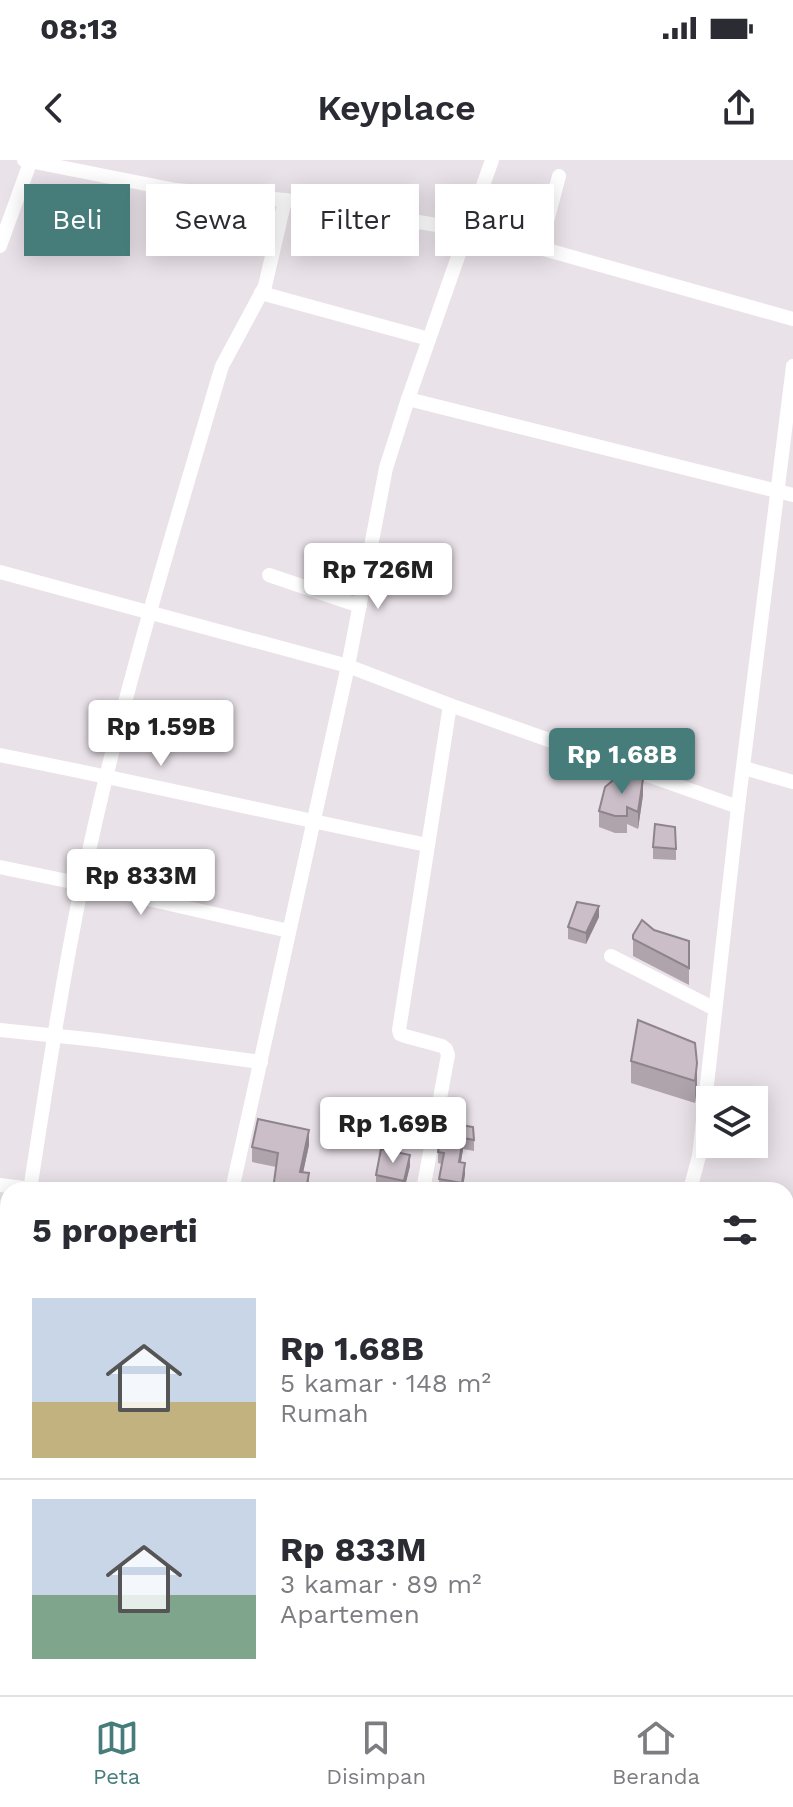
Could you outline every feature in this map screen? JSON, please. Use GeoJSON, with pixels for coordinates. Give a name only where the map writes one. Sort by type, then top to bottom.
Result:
{"type":"FeatureCollection","features":[{"type":"Feature","properties":{"kind":"street"},"geometry":{"type":"LineString","coordinates":[[483,184],[492,160]]}},
{"type":"Feature","properties":{"kind":"street"},"geometry":{"type":"LineString","coordinates":[[0,246],[29,161],[176,190],[285,200],[435,225]]}},
{"type":"Feature","properties":{"kind":"street"},"geometry":{"type":"LineString","coordinates":[[554,195],[559,176]]}},
{"type":"Feature","properties":{"kind":"street"},"geometry":{"type":"LineString","coordinates":[[34,1182],[54,1036],[82,884],[107,775],[150,611],[218,379],[267,279],[285,200]]}},
{"type":"Feature","properties":{"kind":"street"},"geometry":{"type":"LineString","coordinates":[[554,252],[793,319]]}},
{"type":"Feature","properties":{"kind":"street"},"geometry":{"type":"LineString","coordinates":[[234,1182],[348,666],[386,468],[458,256]]}},
{"type":"Feature","properties":{"kind":"street"},"geometry":{"type":"LineString","coordinates":[[261,293],[429,339]]}},
{"type":"Feature","properties":{"kind":"street"},"geometry":{"type":"LineString","coordinates":[[692,1182],[699,1156],[738,807],[793,366]]}},
{"type":"Feature","properties":{"kind":"street"},"geometry":{"type":"LineString","coordinates":[[408,399],[793,495]]}},
{"type":"Feature","properties":{"kind":"street"},"geometry":{"type":"LineString","coordinates":[[0,572],[348,666],[738,807]]}},
{"type":"Feature","properties":{"kind":"street"},"geometry":{"type":"LineString","coordinates":[[269,575],[360,606]]}},
{"type":"Feature","properties":{"kind":"street"},"geometry":{"type":"LineString","coordinates":[[424,1182],[448,1055],[442,1046],[405,1036],[399,1030],[450,705]]}},
{"type":"Feature","properties":{"kind":"street"},"geometry":{"type":"LineString","coordinates":[[0,755],[107,775],[427,845]]}},
{"type":"Feature","properties":{"kind":"street"},"geometry":{"type":"LineString","coordinates":[[744,768],[793,782]]}},
{"type":"Feature","properties":{"kind":"street"},"geometry":{"type":"LineString","coordinates":[[0,867],[289,931]]}},
{"type":"Feature","properties":{"kind":"street"},"geometry":{"type":"LineString","coordinates":[[611,956],[715,1009]]}},
{"type":"Feature","properties":{"kind":"street"},"geometry":{"type":"LineString","coordinates":[[0,1030],[261,1062]]}},
{"type":"Feature","properties":{"kind":"building"},"geometry":{"type":"Polygon","coordinates":[[[618,776],[643,779],[638,812],[627,807],[627,816],[599,811],[605,787],[618,776]]]}},
{"type":"Feature","properties":{"kind":"building"},"geometry":{"type":"Polygon","coordinates":[[[655,824],[675,827],[676,849],[653,847],[655,824]]]}},
{"type":"Feature","properties":{"kind":"building"},"geometry":{"type":"Polygon","coordinates":[[[577,902],[599,906],[586,933],[568,927],[577,902]]]}},
{"type":"Feature","properties":{"kind":"building"},"geometry":{"type":"Polygon","coordinates":[[[642,920],[654,930],[689,941],[689,968],[633,939],[642,920]]]}},
{"type":"Feature","properties":{"kind":"building"},"geometry":{"type":"Polygon","coordinates":[[[638,1020],[695,1043],[695,1081],[631,1061],[638,1020]]]}},
{"type":"Feature","properties":{"kind":"building"},"geometry":{"type":"Polygon","coordinates":[[[258,1119],[309,1130],[300,1172],[309,1173],[307,1182],[274,1182],[278,1153],[252,1147],[258,1119]]]}},
{"type":"Feature","properties":{"kind":"building"},"geometry":{"type":"Polygon","coordinates":[[[444,1122],[473,1127],[474,1140],[463,1138],[459,1162],[465,1163],[462,1182],[439,1179],[444,1153],[438,1152],[440,1141],[451,1143],[444,1122]]]}},
{"type":"Feature","properties":{"kind":"building"},"geometry":{"type":"Polygon","coordinates":[[[381,1149],[410,1155],[404,1181],[376,1175],[381,1149]]]}}]}
